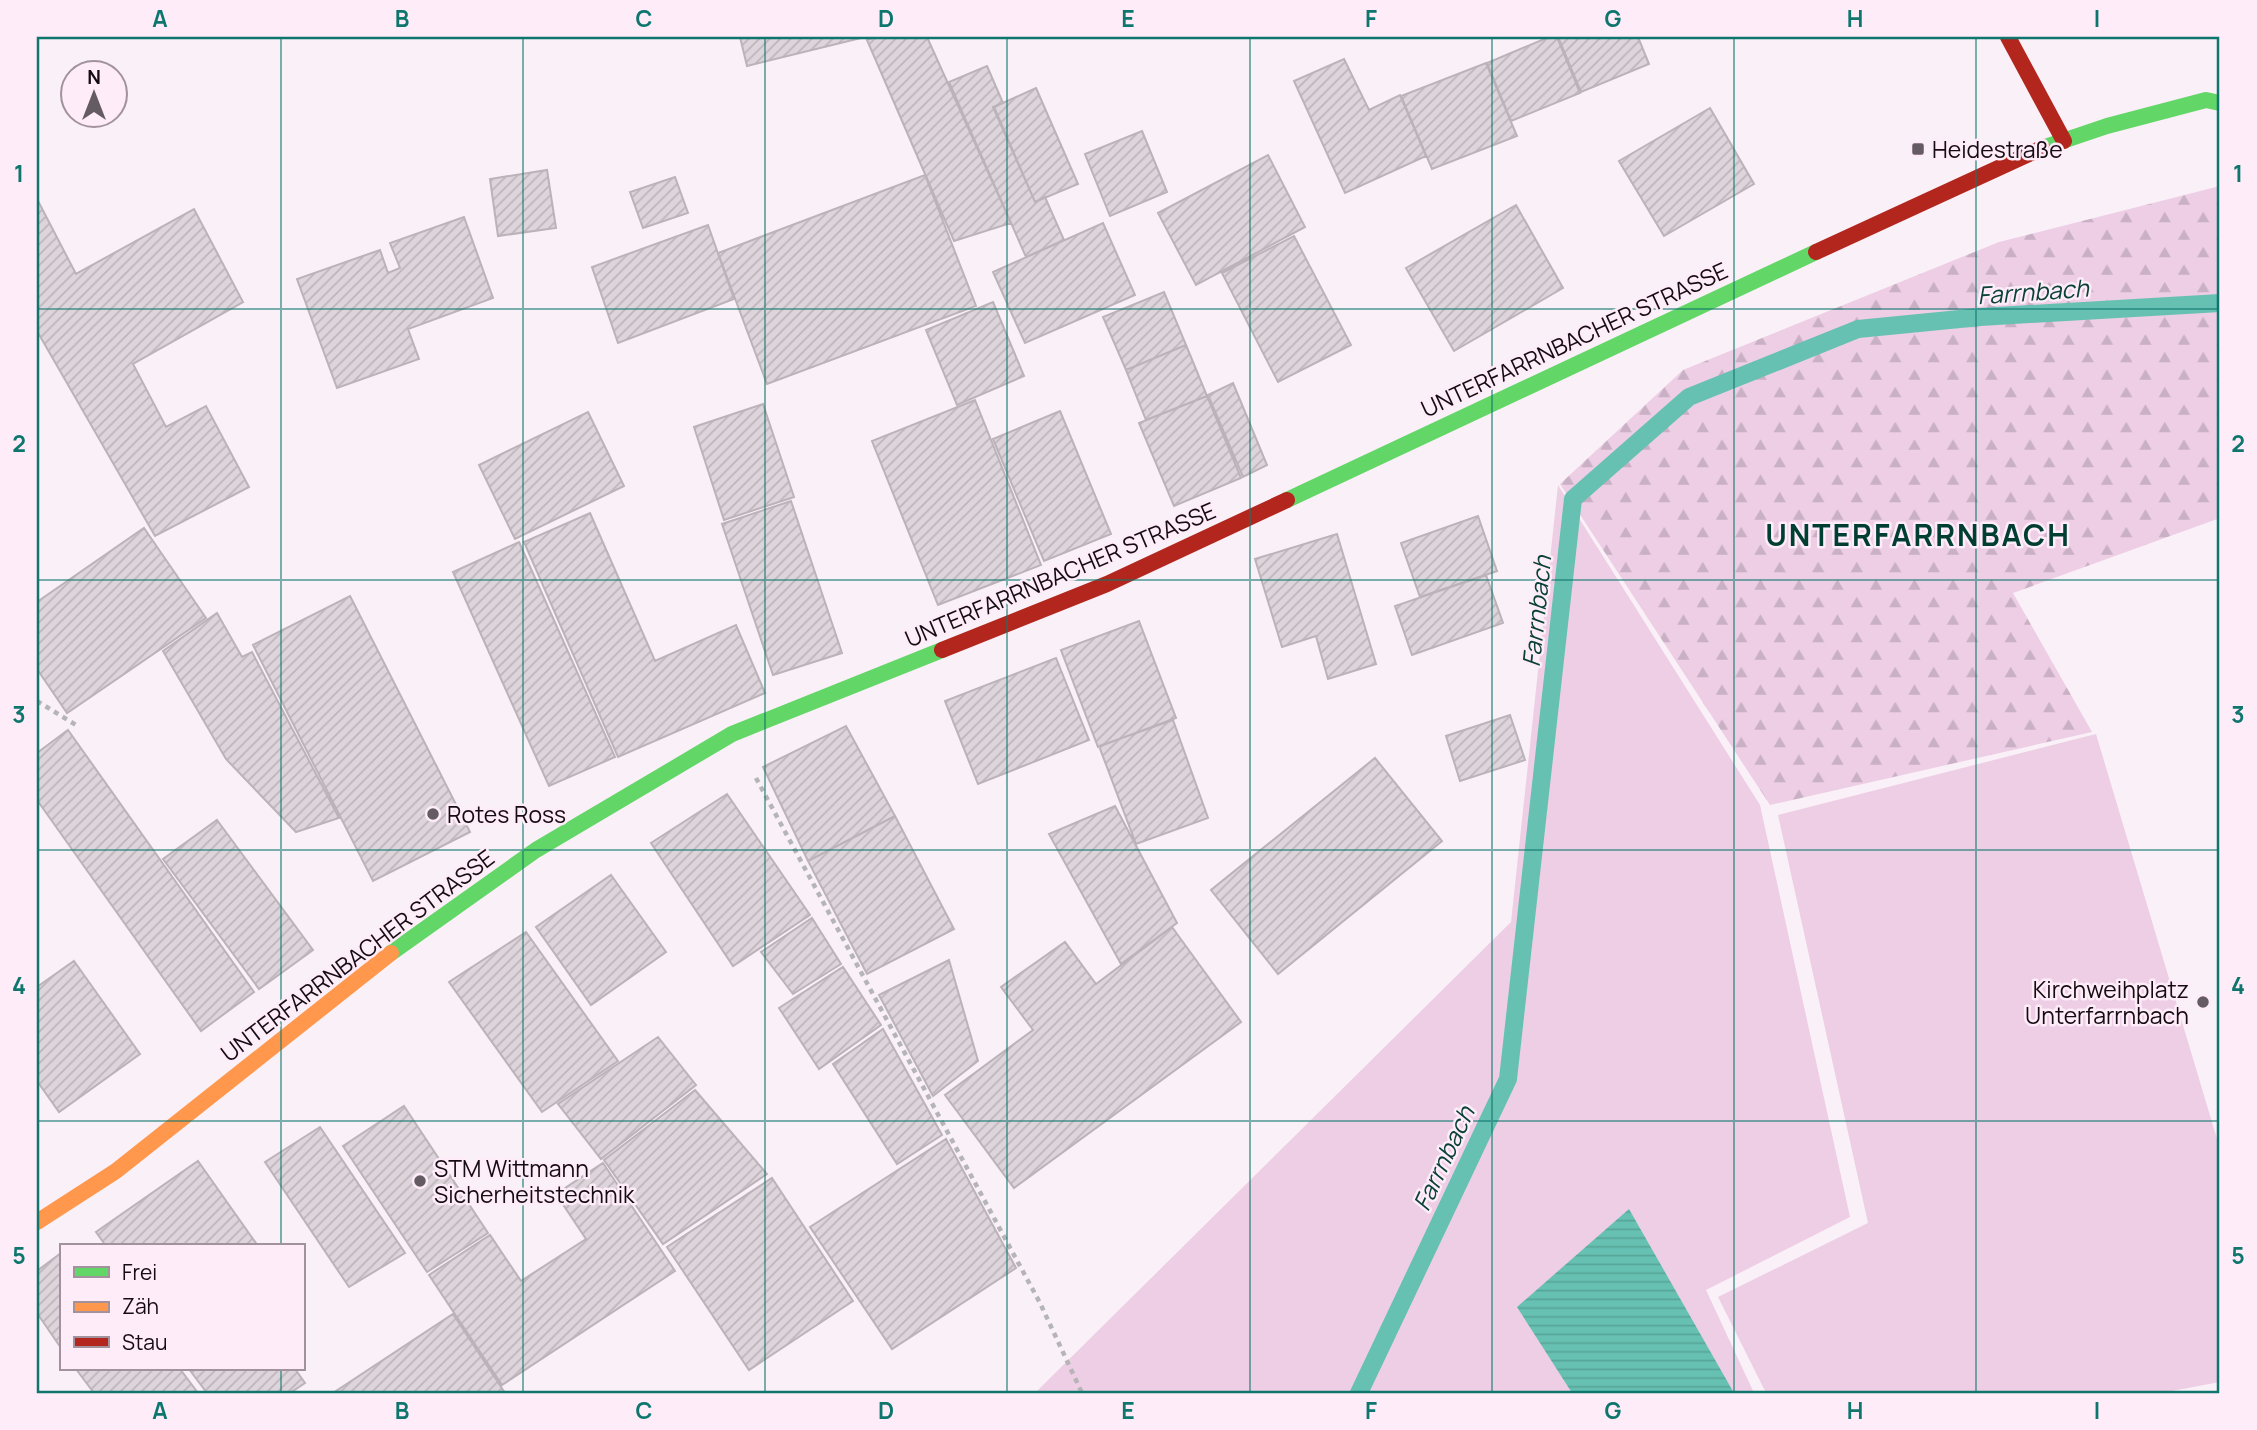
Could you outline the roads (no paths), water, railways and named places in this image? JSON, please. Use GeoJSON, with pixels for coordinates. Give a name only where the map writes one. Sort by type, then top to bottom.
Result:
{"type":"FeatureCollection","features":[{"type":"Feature","properties":{"kind":"street"},"geometry":{"type":"LineString","coordinates":[[2008,37],[2064,141]]}},
{"type":"Feature","properties":{"kind":"street","name":"UNTERFARRNBACHER STRASSE"},"geometry":{"type":"LineString","coordinates":[[37,1222],[116,1171],[369,969],[536,850],[732,734],[1107,584],[2017,157],[2107,126],[2206,100],[2220,103]]}},
{"type":"Feature","properties":{"kind":"waterway","name":"Farrnbach"},"geometry":{"type":"LineString","coordinates":[[1359,1393],[1508,1079],[1573,499],[1689,397],[1858,329],[1980,317],[2220,303]]}},
{"type":"Feature","properties":{"kind":"place","name":"Heidestraße"},"geometry":{"type":"Point","coordinates":[1918,149]}},
{"type":"Feature","properties":{"kind":"place","name":"Rotes Ross"},"geometry":{"type":"Point","coordinates":[433,814]}},
{"type":"Feature","properties":{"kind":"place","name":"Kirchweihplatz Unterfarrnbach"},"geometry":{"type":"Point","coordinates":[2203,1002]}},
{"type":"Feature","properties":{"kind":"place","name":"STM Wittmann Sicherheitstechnik"},"geometry":{"type":"Point","coordinates":[420,1181]}},
{"type":"Feature","properties":{"kind":"district","name":"UNTERFARRNBACH"},"geometry":{"type":"Point","coordinates":[1918,534]}}]}
